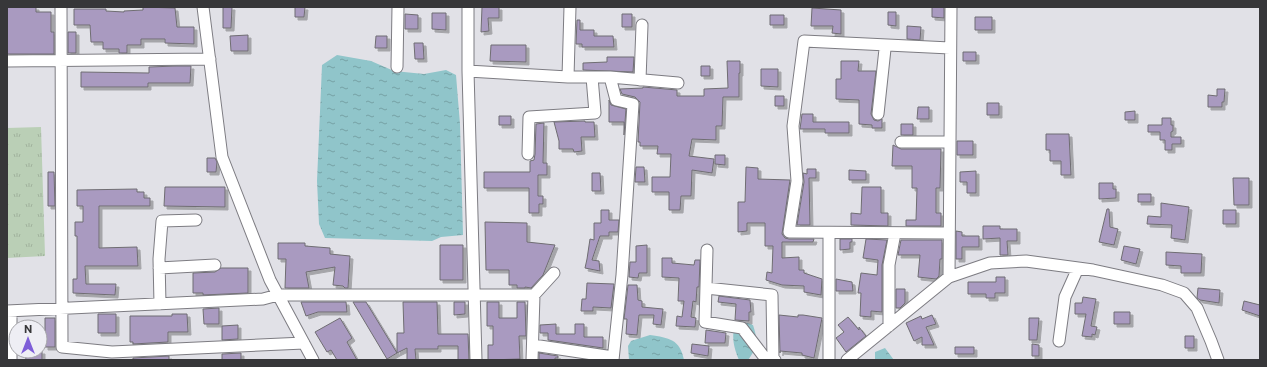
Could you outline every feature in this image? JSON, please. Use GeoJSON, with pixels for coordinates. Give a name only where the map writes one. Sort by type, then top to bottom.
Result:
{"type":"FeatureCollection","features":[{"type":"Feature","properties":{"kind":"street"},"geometry":{"type":"LineString","coordinates":[[62,7],[62,347],[112,356],[304,343]]}},
{"type":"Feature","properties":{"kind":"street"},"geometry":{"type":"LineString","coordinates":[[204,7],[222,157],[270,280],[313,360]]}},
{"type":"Feature","properties":{"kind":"street"},"geometry":{"type":"LineString","coordinates":[[397,67],[398,7]]}},
{"type":"Feature","properties":{"kind":"street"},"geometry":{"type":"LineString","coordinates":[[468,7],[468,71],[476,360]]}},
{"type":"Feature","properties":{"kind":"street"},"geometry":{"type":"LineString","coordinates":[[568,77],[570,7]]}},
{"type":"Feature","properties":{"kind":"street"},"geometry":{"type":"LineString","coordinates":[[949,277],[951,7]]}},
{"type":"Feature","properties":{"kind":"street"},"geometry":{"type":"LineString","coordinates":[[640,80],[642,25]]}},
{"type":"Feature","properties":{"kind":"street"},"geometry":{"type":"LineString","coordinates":[[949,233],[789,232],[797,180],[793,126],[804,41],[950,48]]}},
{"type":"Feature","properties":{"kind":"street"},"geometry":{"type":"LineString","coordinates":[[878,114],[885,49]]}},
{"type":"Feature","properties":{"kind":"street"},"geometry":{"type":"LineString","coordinates":[[7,61],[210,59]]}},
{"type":"Feature","properties":{"kind":"street"},"geometry":{"type":"LineString","coordinates":[[468,71],[568,77],[610,77],[678,82]]}},
{"type":"Feature","properties":{"kind":"street"},"geometry":{"type":"LineString","coordinates":[[528,154],[529,117],[595,113],[592,77]]}},
{"type":"Feature","properties":{"kind":"street"},"geometry":{"type":"LineString","coordinates":[[533,345],[613,358],[622,275],[634,104],[616,100],[610,77]]}},
{"type":"Feature","properties":{"kind":"street"},"geometry":{"type":"LineString","coordinates":[[901,142],[949,142]]}},
{"type":"Feature","properties":{"kind":"street"},"geometry":{"type":"LineString","coordinates":[[160,304],[159,268],[162,221],[196,220]]}},
{"type":"Feature","properties":{"kind":"street"},"geometry":{"type":"LineString","coordinates":[[829,233],[829,360]]}},
{"type":"Feature","properties":{"kind":"street"},"geometry":{"type":"LineString","coordinates":[[889,326],[890,265],[895,233]]}},
{"type":"Feature","properties":{"kind":"street"},"geometry":{"type":"LineString","coordinates":[[706,288],[772,296],[774,360],[765,358],[742,328],[706,322],[706,288],[707,250]]}},
{"type":"Feature","properties":{"kind":"street"},"geometry":{"type":"LineString","coordinates":[[847,360],[949,277],[990,263],[1026,261],[1078,268],[1162,285],[1184,293],[1197,308],[1212,341],[1218,360]]}},
{"type":"Feature","properties":{"kind":"street"},"geometry":{"type":"LineString","coordinates":[[159,268],[215,265]]}},
{"type":"Feature","properties":{"kind":"street"},"geometry":{"type":"LineString","coordinates":[[1059,341],[1065,297],[1078,268]]}},
{"type":"Feature","properties":{"kind":"street"},"geometry":{"type":"LineString","coordinates":[[532,360],[534,295],[554,273]]}},
{"type":"Feature","properties":{"kind":"street"},"geometry":{"type":"LineString","coordinates":[[11,360],[9,311],[262,300],[278,295],[534,295]]}},
{"type":"Feature","properties":{"kind":"green space"},"geometry":{"type":"Polygon","coordinates":[[[41,127],[45,256],[7,258],[7,128],[41,127]]]}},
{"type":"Feature","properties":{"kind":"water"},"geometry":{"type":"Polygon","coordinates":[[[337,55],[371,61],[394,71],[424,74],[446,70],[456,75],[460,124],[463,235],[441,237],[432,241],[325,238],[319,224],[317,181],[322,65],[337,55]]]}},
{"type":"Feature","properties":{"kind":"water"},"geometry":{"type":"Polygon","coordinates":[[[747,323],[753,325],[756,335],[756,343],[754,351],[748,360],[739,360],[734,344],[734,327],[742,328],[747,323]]]}},
{"type":"Feature","properties":{"kind":"water"},"geometry":{"type":"Polygon","coordinates":[[[650,335],[663,337],[673,341],[680,348],[684,360],[629,360],[628,346],[631,341],[650,335]]]}},
{"type":"Feature","properties":{"kind":"water"},"geometry":{"type":"Polygon","coordinates":[[[885,348],[894,360],[875,360],[875,352],[885,348]]]}},
{"type":"Feature","properties":{"kind":"building"},"geometry":{"type":"Polygon","coordinates":[[[7,7],[36,7],[36,12],[51,12],[51,32],[54,32],[54,54],[7,54],[7,7]]]}},
{"type":"Feature","properties":{"kind":"building"},"geometry":{"type":"Polygon","coordinates":[[[143,7],[175,8],[177,27],[194,27],[194,44],[165,43],[165,39],[141,39],[141,45],[127,45],[127,53],[119,53],[119,49],[103,49],[103,42],[91,42],[90,25],[74,25],[74,9],[106,9],[106,11],[124,12],[143,10],[143,7]]]}},
{"type":"Feature","properties":{"kind":"building"},"geometry":{"type":"Polygon","coordinates":[[[223,7],[232,7],[231,28],[223,28],[223,7]]]}},
{"type":"Feature","properties":{"kind":"building"},"geometry":{"type":"Polygon","coordinates":[[[295,7],[305,7],[304,17],[295,17],[295,7]]]}},
{"type":"Feature","properties":{"kind":"building"},"geometry":{"type":"Polygon","coordinates":[[[482,7],[499,7],[499,18],[488,18],[489,31],[481,32],[482,7]]]}},
{"type":"Feature","properties":{"kind":"building"},"geometry":{"type":"Polygon","coordinates":[[[932,7],[944,7],[944,18],[932,17],[932,7]]]}},
{"type":"Feature","properties":{"kind":"building"},"geometry":{"type":"Polygon","coordinates":[[[812,8],[841,10],[841,34],[832,33],[833,26],[811,26],[812,8]]]}},
{"type":"Feature","properties":{"kind":"building"},"geometry":{"type":"Polygon","coordinates":[[[888,12],[896,12],[896,26],[888,25],[888,12]]]}},
{"type":"Feature","properties":{"kind":"building"},"geometry":{"type":"Polygon","coordinates":[[[432,13],[446,13],[446,30],[432,29],[432,13]]]}},
{"type":"Feature","properties":{"kind":"building"},"geometry":{"type":"Polygon","coordinates":[[[405,14],[418,15],[418,29],[405,29],[405,14]]]}},
{"type":"Feature","properties":{"kind":"building"},"geometry":{"type":"Polygon","coordinates":[[[622,14],[632,14],[632,27],[622,27],[622,14]]]}},
{"type":"Feature","properties":{"kind":"building"},"geometry":{"type":"Polygon","coordinates":[[[770,15],[784,15],[784,25],[770,25],[770,15]]]}},
{"type":"Feature","properties":{"kind":"building"},"geometry":{"type":"Polygon","coordinates":[[[975,17],[992,17],[992,30],[975,30],[975,17]]]}},
{"type":"Feature","properties":{"kind":"building"},"geometry":{"type":"Polygon","coordinates":[[[577,20],[580,20],[580,30],[594,30],[594,36],[613,36],[614,47],[582,47],[582,44],[576,44],[577,20]]]}},
{"type":"Feature","properties":{"kind":"building"},"geometry":{"type":"Polygon","coordinates":[[[907,26],[921,27],[920,40],[907,39],[907,26]]]}},
{"type":"Feature","properties":{"kind":"building"},"geometry":{"type":"Polygon","coordinates":[[[68,32],[76,32],[76,53],[68,53],[68,32]]]}},
{"type":"Feature","properties":{"kind":"building"},"geometry":{"type":"Polygon","coordinates":[[[248,35],[248,51],[231,51],[230,36],[248,35]]]}},
{"type":"Feature","properties":{"kind":"building"},"geometry":{"type":"Polygon","coordinates":[[[376,36],[387,36],[387,48],[375,48],[376,36]]]}},
{"type":"Feature","properties":{"kind":"building"},"geometry":{"type":"Polygon","coordinates":[[[414,43],[423,43],[424,59],[415,59],[414,43]]]}},
{"type":"Feature","properties":{"kind":"building"},"geometry":{"type":"Polygon","coordinates":[[[491,45],[526,45],[526,62],[490,61],[491,45]]]}},
{"type":"Feature","properties":{"kind":"building"},"geometry":{"type":"Polygon","coordinates":[[[963,52],[976,52],[976,61],[963,61],[963,52]]]}},
{"type":"Feature","properties":{"kind":"building"},"geometry":{"type":"Polygon","coordinates":[[[607,57],[634,57],[633,72],[583,70],[583,63],[607,62],[607,57]]]}},
{"type":"Feature","properties":{"kind":"building"},"geometry":{"type":"Polygon","coordinates":[[[727,61],[740,61],[739,97],[723,97],[722,126],[716,126],[716,140],[692,139],[689,156],[714,159],[712,173],[692,170],[691,196],[681,196],[680,210],[669,210],[669,192],[652,192],[652,177],[670,177],[671,154],[657,154],[658,146],[640,146],[640,142],[638,142],[640,102],[635,97],[622,94],[620,89],[643,87],[677,90],[677,96],[704,96],[704,89],[728,88],[727,61]]]}},
{"type":"Feature","properties":{"kind":"building"},"geometry":{"type":"Polygon","coordinates":[[[841,61],[859,61],[858,71],[876,71],[871,114],[874,120],[878,121],[882,119],[882,128],[872,128],[872,125],[859,124],[859,100],[836,99],[836,79],[841,79],[841,61]]]}},
{"type":"Feature","properties":{"kind":"building"},"geometry":{"type":"Polygon","coordinates":[[[191,66],[190,83],[148,83],[148,87],[81,87],[81,72],[149,73],[149,67],[191,66]]]}},
{"type":"Feature","properties":{"kind":"building"},"geometry":{"type":"Polygon","coordinates":[[[701,66],[710,66],[710,76],[701,76],[701,66]]]}},
{"type":"Feature","properties":{"kind":"building"},"geometry":{"type":"Polygon","coordinates":[[[761,69],[778,69],[778,87],[761,86],[761,69]]]}},
{"type":"Feature","properties":{"kind":"building"},"geometry":{"type":"Polygon","coordinates":[[[1217,89],[1225,89],[1222,107],[1208,107],[1208,95],[1217,96],[1217,89]]]}},
{"type":"Feature","properties":{"kind":"building"},"geometry":{"type":"Polygon","coordinates":[[[775,96],[784,96],[784,106],[775,106],[775,96]]]}},
{"type":"Feature","properties":{"kind":"building"},"geometry":{"type":"Polygon","coordinates":[[[609,100],[611,105],[626,109],[624,135],[624,122],[609,122],[609,100]]]}},
{"type":"Feature","properties":{"kind":"building"},"geometry":{"type":"Polygon","coordinates":[[[987,103],[999,103],[999,115],[987,115],[987,103]]]}},
{"type":"Feature","properties":{"kind":"building"},"geometry":{"type":"Polygon","coordinates":[[[918,107],[929,107],[929,119],[917,119],[918,107]]]}},
{"type":"Feature","properties":{"kind":"building"},"geometry":{"type":"Polygon","coordinates":[[[1135,111],[1135,120],[1125,120],[1125,112],[1135,111]]]}},
{"type":"Feature","properties":{"kind":"building"},"geometry":{"type":"Polygon","coordinates":[[[802,114],[813,114],[813,122],[849,122],[849,133],[825,133],[825,129],[800,129],[802,114]]]}},
{"type":"Feature","properties":{"kind":"building"},"geometry":{"type":"Polygon","coordinates":[[[499,116],[511,116],[511,125],[499,125],[499,116]]]}},
{"type":"Feature","properties":{"kind":"building"},"geometry":{"type":"Polygon","coordinates":[[[1162,118],[1171,118],[1173,131],[1171,132],[1171,137],[1181,137],[1181,144],[1172,144],[1172,150],[1165,150],[1165,140],[1160,140],[1160,132],[1148,132],[1148,125],[1162,125],[1162,118]]]}},
{"type":"Feature","properties":{"kind":"building"},"geometry":{"type":"Polygon","coordinates":[[[554,122],[594,122],[595,137],[581,137],[582,151],[574,152],[573,149],[559,149],[559,141],[554,122]]]}},
{"type":"Feature","properties":{"kind":"building"},"geometry":{"type":"Polygon","coordinates":[[[544,123],[543,163],[547,163],[547,175],[538,175],[538,196],[543,196],[543,204],[539,204],[539,213],[529,213],[529,188],[484,188],[484,172],[530,172],[530,161],[534,160],[535,154],[536,124],[544,123]]]}},
{"type":"Feature","properties":{"kind":"building"},"geometry":{"type":"Polygon","coordinates":[[[901,124],[913,124],[913,135],[901,135],[901,124]]]}},
{"type":"Feature","properties":{"kind":"building"},"geometry":{"type":"Polygon","coordinates":[[[1046,134],[1069,134],[1071,175],[1061,175],[1061,161],[1050,161],[1050,150],[1046,150],[1046,134]]]}},
{"type":"Feature","properties":{"kind":"building"},"geometry":{"type":"Polygon","coordinates":[[[957,141],[973,141],[973,155],[957,155],[957,141]]]}},
{"type":"Feature","properties":{"kind":"building"},"geometry":{"type":"Polygon","coordinates":[[[893,145],[901,149],[941,149],[940,188],[936,188],[936,213],[941,213],[941,226],[906,226],[906,220],[916,220],[917,188],[912,188],[912,166],[892,166],[893,145]]]}},
{"type":"Feature","properties":{"kind":"building"},"geometry":{"type":"Polygon","coordinates":[[[715,155],[725,155],[725,165],[715,164],[715,155]]]}},
{"type":"Feature","properties":{"kind":"building"},"geometry":{"type":"Polygon","coordinates":[[[207,158],[215,158],[217,162],[216,172],[207,172],[207,158]]]}},
{"type":"Feature","properties":{"kind":"building"},"geometry":{"type":"Polygon","coordinates":[[[636,167],[644,167],[645,182],[635,182],[636,167]]]}},
{"type":"Feature","properties":{"kind":"building"},"geometry":{"type":"Polygon","coordinates":[[[746,167],[758,168],[758,179],[790,180],[782,234],[785,238],[789,239],[814,239],[813,242],[782,242],[782,258],[799,257],[799,270],[804,270],[804,273],[822,279],[821,295],[804,292],[804,286],[782,285],[766,280],[767,272],[772,273],[773,246],[765,246],[765,223],[747,223],[747,231],[738,232],[738,202],[745,202],[746,167]]]}},
{"type":"Feature","properties":{"kind":"building"},"geometry":{"type":"Polygon","coordinates":[[[807,169],[816,169],[816,178],[809,178],[810,225],[797,225],[804,182],[803,173],[807,174],[807,169]]]}},
{"type":"Feature","properties":{"kind":"building"},"geometry":{"type":"Polygon","coordinates":[[[849,170],[866,171],[866,180],[849,180],[849,170]]]}},
{"type":"Feature","properties":{"kind":"building"},"geometry":{"type":"Polygon","coordinates":[[[976,171],[976,193],[967,193],[967,182],[960,182],[960,172],[976,171]]]}},
{"type":"Feature","properties":{"kind":"building"},"geometry":{"type":"Polygon","coordinates":[[[48,172],[54,172],[55,206],[48,206],[48,172]]]}},
{"type":"Feature","properties":{"kind":"building"},"geometry":{"type":"Polygon","coordinates":[[[592,173],[600,173],[601,191],[592,191],[592,173]]]}},
{"type":"Feature","properties":{"kind":"building"},"geometry":{"type":"Polygon","coordinates":[[[1233,178],[1249,178],[1249,205],[1234,205],[1233,178]]]}},
{"type":"Feature","properties":{"kind":"building"},"geometry":{"type":"Polygon","coordinates":[[[1099,183],[1113,183],[1113,189],[1116,189],[1116,198],[1099,199],[1099,183]]]}},
{"type":"Feature","properties":{"kind":"building"},"geometry":{"type":"Polygon","coordinates":[[[165,187],[225,187],[225,207],[164,206],[165,187]]]}},
{"type":"Feature","properties":{"kind":"building"},"geometry":{"type":"Polygon","coordinates":[[[862,187],[881,187],[881,213],[888,213],[888,226],[851,225],[851,213],[861,214],[862,187]]]}},
{"type":"Feature","properties":{"kind":"building"},"geometry":{"type":"Polygon","coordinates":[[[137,189],[137,192],[144,192],[144,198],[150,198],[150,206],[99,206],[99,248],[137,247],[138,266],[85,266],[86,284],[116,284],[115,295],[73,293],[73,279],[77,279],[77,236],[75,236],[75,222],[83,222],[83,206],[77,206],[77,190],[137,189]]]}},
{"type":"Feature","properties":{"kind":"building"},"geometry":{"type":"Polygon","coordinates":[[[1138,194],[1151,194],[1151,202],[1138,202],[1138,194]]]}},
{"type":"Feature","properties":{"kind":"building"},"geometry":{"type":"Polygon","coordinates":[[[1161,203],[1189,207],[1185,240],[1171,238],[1172,225],[1147,224],[1148,216],[1161,217],[1161,203]]]}},
{"type":"Feature","properties":{"kind":"building"},"geometry":{"type":"Polygon","coordinates":[[[1107,209],[1109,209],[1110,227],[1118,229],[1114,245],[1099,242],[1107,209]]]}},
{"type":"Feature","properties":{"kind":"building"},"geometry":{"type":"Polygon","coordinates":[[[601,210],[609,210],[609,220],[619,220],[618,232],[609,232],[609,236],[600,236],[592,260],[599,261],[600,271],[585,268],[590,239],[594,240],[594,223],[601,223],[601,210]]]}},
{"type":"Feature","properties":{"kind":"building"},"geometry":{"type":"Polygon","coordinates":[[[1223,210],[1236,210],[1236,224],[1223,224],[1223,210]]]}},
{"type":"Feature","properties":{"kind":"building"},"geometry":{"type":"Polygon","coordinates":[[[485,222],[527,223],[527,242],[555,245],[543,275],[531,288],[517,288],[517,285],[509,285],[509,270],[486,270],[485,222]]]}},
{"type":"Feature","properties":{"kind":"building"},"geometry":{"type":"Polygon","coordinates":[[[983,226],[1000,226],[1000,229],[1017,229],[1017,241],[1007,241],[1008,255],[1000,255],[1000,238],[983,239],[983,226]]]}},
{"type":"Feature","properties":{"kind":"building"},"geometry":{"type":"Polygon","coordinates":[[[956,231],[962,232],[962,236],[979,236],[979,247],[962,247],[962,259],[956,259],[956,231]]]}},
{"type":"Feature","properties":{"kind":"building"},"geometry":{"type":"Polygon","coordinates":[[[840,239],[852,239],[852,242],[850,242],[850,249],[840,250],[840,239]]]}},
{"type":"Feature","properties":{"kind":"building"},"geometry":{"type":"Polygon","coordinates":[[[866,239],[887,240],[882,265],[882,312],[871,311],[871,317],[860,316],[861,293],[858,293],[861,273],[877,275],[878,260],[863,258],[866,239]]]}},
{"type":"Feature","properties":{"kind":"building"},"geometry":{"type":"Polygon","coordinates":[[[901,240],[942,240],[942,259],[940,259],[939,276],[936,279],[918,277],[920,255],[898,255],[901,240]]]}},
{"type":"Feature","properties":{"kind":"building"},"geometry":{"type":"Polygon","coordinates":[[[278,243],[305,243],[305,246],[330,248],[330,254],[350,256],[348,288],[333,285],[335,267],[306,272],[309,288],[285,288],[286,259],[278,259],[278,243]]]}},
{"type":"Feature","properties":{"kind":"building"},"geometry":{"type":"Polygon","coordinates":[[[440,245],[463,245],[463,280],[440,280],[440,245]]]}},
{"type":"Feature","properties":{"kind":"building"},"geometry":{"type":"Polygon","coordinates":[[[647,245],[647,273],[639,273],[638,278],[629,277],[630,262],[636,262],[636,246],[647,245]]]}},
{"type":"Feature","properties":{"kind":"building"},"geometry":{"type":"Polygon","coordinates":[[[1124,246],[1140,249],[1136,264],[1121,260],[1124,246]]]}},
{"type":"Feature","properties":{"kind":"building"},"geometry":{"type":"Polygon","coordinates":[[[1166,252],[1202,254],[1201,273],[1181,273],[1181,266],[1166,265],[1166,252]]]}},
{"type":"Feature","properties":{"kind":"building"},"geometry":{"type":"Polygon","coordinates":[[[662,258],[672,258],[672,263],[694,265],[695,260],[700,260],[699,287],[697,287],[696,302],[693,301],[691,317],[696,318],[695,327],[676,326],[677,316],[682,317],[684,301],[678,301],[679,278],[662,277],[662,258]]]}},
{"type":"Feature","properties":{"kind":"building"},"geometry":{"type":"Polygon","coordinates":[[[221,268],[248,268],[248,293],[203,295],[203,293],[193,293],[193,273],[215,272],[221,268]]]}},
{"type":"Feature","properties":{"kind":"building"},"geometry":{"type":"Polygon","coordinates":[[[996,277],[1005,277],[1005,293],[995,293],[995,298],[986,298],[986,294],[968,294],[968,282],[996,282],[996,277]]]}},
{"type":"Feature","properties":{"kind":"building"},"geometry":{"type":"Polygon","coordinates":[[[836,279],[852,282],[853,291],[836,291],[836,279]]]}},
{"type":"Feature","properties":{"kind":"building"},"geometry":{"type":"Polygon","coordinates":[[[587,283],[614,284],[611,308],[593,307],[593,311],[581,311],[582,299],[586,299],[587,283]]]}},
{"type":"Feature","properties":{"kind":"building"},"geometry":{"type":"Polygon","coordinates":[[[628,285],[637,285],[638,300],[642,301],[642,307],[663,309],[661,325],[653,324],[654,315],[639,315],[637,335],[626,334],[627,319],[624,319],[628,285]]]}},
{"type":"Feature","properties":{"kind":"building"},"geometry":{"type":"Polygon","coordinates":[[[1198,288],[1220,290],[1219,303],[1200,300],[1197,298],[1198,288]]]}},
{"type":"Feature","properties":{"kind":"building"},"geometry":{"type":"Polygon","coordinates":[[[896,289],[905,289],[905,303],[900,308],[896,308],[896,289]]]}},
{"type":"Feature","properties":{"kind":"building"},"geometry":{"type":"Polygon","coordinates":[[[719,296],[750,300],[751,312],[749,312],[749,321],[735,320],[736,304],[718,302],[719,296]]]}},
{"type":"Feature","properties":{"kind":"building"},"geometry":{"type":"Polygon","coordinates":[[[1083,297],[1096,299],[1091,326],[1097,327],[1095,335],[1092,334],[1092,337],[1082,336],[1086,314],[1075,314],[1075,303],[1082,303],[1083,297]]]}},
{"type":"Feature","properties":{"kind":"building"},"geometry":{"type":"Polygon","coordinates":[[[1244,301],[1260,305],[1260,316],[1242,310],[1244,301]]]}},
{"type":"Feature","properties":{"kind":"building"},"geometry":{"type":"Polygon","coordinates":[[[301,302],[346,302],[347,312],[318,312],[306,316],[301,302]]]}},
{"type":"Feature","properties":{"kind":"building"},"geometry":{"type":"Polygon","coordinates":[[[353,302],[366,302],[397,353],[387,359],[353,302]]]}},
{"type":"Feature","properties":{"kind":"building"},"geometry":{"type":"Polygon","coordinates":[[[403,302],[437,302],[438,334],[468,334],[469,360],[458,360],[458,346],[438,346],[438,349],[415,349],[416,360],[407,360],[407,348],[397,353],[397,333],[404,333],[403,302]]]}},
{"type":"Feature","properties":{"kind":"building"},"geometry":{"type":"Polygon","coordinates":[[[454,302],[465,302],[465,314],[454,315],[454,302]]]}},
{"type":"Feature","properties":{"kind":"building"},"geometry":{"type":"Polygon","coordinates":[[[487,302],[499,302],[499,318],[517,318],[517,302],[525,302],[526,336],[519,336],[520,359],[488,360],[488,345],[493,345],[493,326],[487,326],[487,302]]]}},
{"type":"Feature","properties":{"kind":"building"},"geometry":{"type":"Polygon","coordinates":[[[219,308],[219,324],[204,324],[203,309],[219,308]]]}},
{"type":"Feature","properties":{"kind":"building"},"geometry":{"type":"Polygon","coordinates":[[[1114,312],[1130,312],[1130,324],[1114,324],[1114,312]]]}},
{"type":"Feature","properties":{"kind":"building"},"geometry":{"type":"Polygon","coordinates":[[[98,314],[116,314],[116,333],[98,333],[98,314]]]}},
{"type":"Feature","properties":{"kind":"building"},"geometry":{"type":"Polygon","coordinates":[[[172,314],[187,314],[188,332],[168,332],[168,342],[133,344],[133,342],[130,342],[130,316],[172,316],[172,314]]]}},
{"type":"Feature","properties":{"kind":"building"},"geometry":{"type":"Polygon","coordinates":[[[779,315],[798,317],[798,315],[803,315],[822,318],[814,358],[802,355],[802,353],[780,351],[780,353],[779,315]]]}},
{"type":"Feature","properties":{"kind":"building"},"geometry":{"type":"Polygon","coordinates":[[[932,315],[936,324],[926,327],[934,345],[922,345],[922,337],[914,341],[906,323],[921,316],[922,319],[932,315]]]}},
{"type":"Feature","properties":{"kind":"building"},"geometry":{"type":"Polygon","coordinates":[[[848,317],[866,336],[846,352],[836,338],[844,332],[838,325],[848,317]]]}},
{"type":"Feature","properties":{"kind":"building"},"geometry":{"type":"Polygon","coordinates":[[[55,318],[55,347],[48,347],[48,319],[45,319],[55,318]]]}},
{"type":"Feature","properties":{"kind":"building"},"geometry":{"type":"Polygon","coordinates":[[[340,318],[352,338],[347,342],[357,360],[337,360],[331,350],[327,352],[315,332],[340,318]]]}},
{"type":"Feature","properties":{"kind":"building"},"geometry":{"type":"Polygon","coordinates":[[[1029,318],[1039,318],[1037,340],[1029,340],[1029,318]]]}},
{"type":"Feature","properties":{"kind":"building"},"geometry":{"type":"Polygon","coordinates":[[[556,324],[556,334],[575,334],[575,324],[584,324],[584,337],[603,337],[603,348],[548,340],[548,333],[540,333],[540,325],[556,324]]]}},
{"type":"Feature","properties":{"kind":"building"},"geometry":{"type":"Polygon","coordinates":[[[238,325],[238,339],[222,340],[222,326],[238,325]]]}},
{"type":"Feature","properties":{"kind":"building"},"geometry":{"type":"Polygon","coordinates":[[[706,330],[726,333],[725,343],[705,343],[706,330]]]}},
{"type":"Feature","properties":{"kind":"building"},"geometry":{"type":"Polygon","coordinates":[[[1185,336],[1194,336],[1194,348],[1185,348],[1185,336]]]}},
{"type":"Feature","properties":{"kind":"building"},"geometry":{"type":"Polygon","coordinates":[[[692,344],[709,346],[708,356],[691,353],[692,344]]]}},
{"type":"Feature","properties":{"kind":"building"},"geometry":{"type":"Polygon","coordinates":[[[1032,344],[1039,345],[1039,356],[1032,356],[1032,344]]]}},
{"type":"Feature","properties":{"kind":"building"},"geometry":{"type":"Polygon","coordinates":[[[955,347],[974,347],[974,354],[955,354],[955,347]]]}},
{"type":"Feature","properties":{"kind":"building"},"geometry":{"type":"Polygon","coordinates":[[[241,353],[241,360],[222,360],[222,354],[241,353]]]}},
{"type":"Feature","properties":{"kind":"building"},"geometry":{"type":"Polygon","coordinates":[[[539,353],[558,356],[558,358],[555,358],[555,360],[539,360],[539,353]]]}},
{"type":"Feature","properties":{"kind":"building"},"geometry":{"type":"Polygon","coordinates":[[[169,356],[169,360],[133,360],[133,358],[169,356]]]}},
{"type":"Feature","properties":{"kind":"building"},"geometry":{"type":"Polygon","coordinates":[[[26,359],[42,359],[42,360],[26,359]]]}}]}
